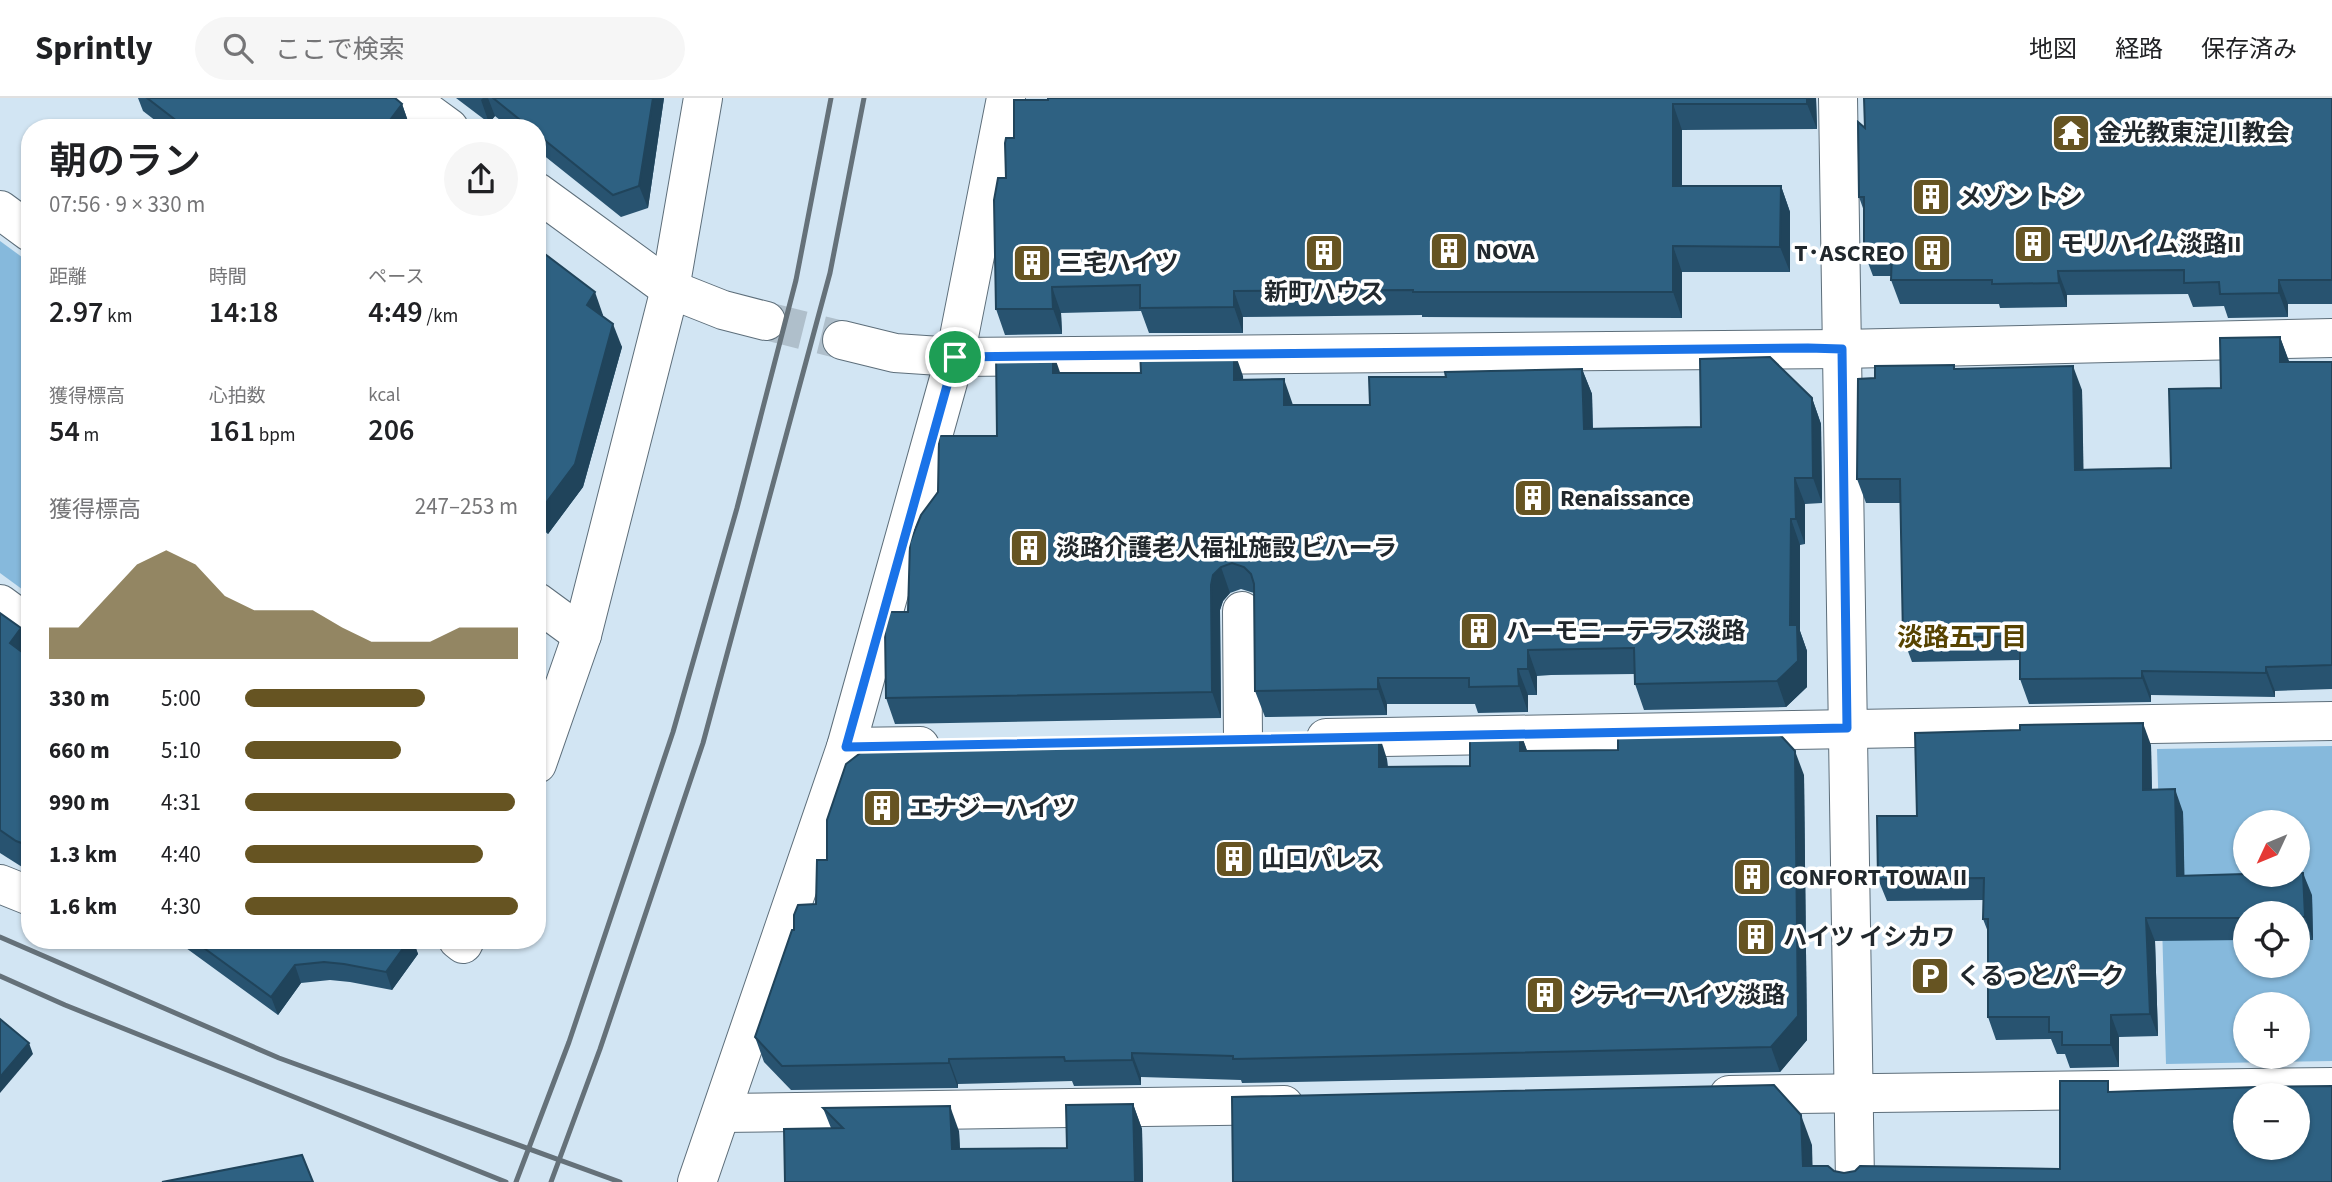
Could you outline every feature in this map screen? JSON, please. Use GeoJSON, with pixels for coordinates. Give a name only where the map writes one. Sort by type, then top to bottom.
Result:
{"type":"FeatureCollection","features":[{"type":"Feature","properties":{"kind":"street"},"geometry":{"type":"LineString","coordinates":[[408,98],[437,119]]}},
{"type":"Feature","properties":{"kind":"street"},"geometry":{"type":"LineString","coordinates":[[546,738],[582,635],[670,289],[703,98]]}},
{"type":"Feature","properties":{"kind":"street"},"geometry":{"type":"LineString","coordinates":[[697,1182],[846,747],[955,357],[1006,98]]}},
{"type":"Feature","properties":{"kind":"street"},"geometry":{"type":"LineString","coordinates":[[1838,98],[1855,1182]]}},
{"type":"Feature","properties":{"kind":"street"},"geometry":{"type":"LineString","coordinates":[[546,199],[670,289],[723,310],[766,321]]}},
{"type":"Feature","properties":{"kind":"street"},"geometry":{"type":"LineString","coordinates":[[0,210],[21,225]]}},
{"type":"Feature","properties":{"kind":"street"},"geometry":{"type":"LineString","coordinates":[[842,340],[895,353],[955,357],[1842,349],[2332,338]]}},
{"type":"Feature","properties":{"kind":"street"},"geometry":{"type":"LineString","coordinates":[[0,604],[21,619]]}},
{"type":"Feature","properties":{"kind":"street"},"geometry":{"type":"LineString","coordinates":[[546,609],[582,635]]}},
{"type":"Feature","properties":{"kind":"street"},"geometry":{"type":"LineString","coordinates":[[1242,611],[1257,739],[2332,721]]}},
{"type":"Feature","properties":{"kind":"street"},"geometry":{"type":"LineString","coordinates":[[846,747],[955,745]]}},
{"type":"Feature","properties":{"kind":"street"},"geometry":{"type":"LineString","coordinates":[[0,884],[21,892]]}},
{"type":"Feature","properties":{"kind":"street"},"geometry":{"type":"LineString","coordinates":[[1697,1096],[1854,1091],[2332,1087]]}},
{"type":"Feature","properties":{"kind":"street"},"geometry":{"type":"LineString","coordinates":[[722,1113],[1324,1104]]}},
{"type":"Feature","properties":{"kind":"shaded area"},"geometry":{"type":"Polygon","coordinates":[[[0,241],[21,256],[21,588],[0,573],[0,241]]]}},
{"type":"Feature","properties":{"kind":"shaded area"},"geometry":{"type":"Polygon","coordinates":[[[2332,746],[2332,1061],[2310,1061],[2310,992],[2233,992],[2233,1063],[2166,1064],[2157,749],[2332,746]]]}},
{"type":"Feature","properties":{"kind":"building"},"geometry":{"type":"Polygon","coordinates":[[[147,98],[395,98],[402,104],[391,119],[174,119],[147,98]]]}},
{"type":"Feature","properties":{"kind":"building"},"geometry":{"type":"Polygon","coordinates":[[[493,98],[653,98],[639,186],[613,195],[546,141],[546,119],[519,119],[493,98]]]}},
{"type":"Feature","properties":{"kind":"building"},"geometry":{"type":"Polygon","coordinates":[[[1807,98],[1807,104],[1673,104],[1673,186],[1781,186],[1780,247],[1673,246],[1673,292],[1234,291],[1234,307],[1140,308],[1140,285],[1052,287],[1053,309],[996,309],[994,200],[998,178],[1006,178],[1006,138],[1014,138],[1014,100],[1807,98]]]}},
{"type":"Feature","properties":{"kind":"building"},"geometry":{"type":"Polygon","coordinates":[[[1864,98],[2332,98],[2332,280],[2279,280],[2279,293],[2220,294],[2219,282],[2184,283],[2184,270],[2058,271],[2059,283],[1992,284],[1992,280],[1891,280],[1892,253],[1864,252],[1864,197],[1859,197],[1858,122],[1865,128],[1864,98]]]}},
{"type":"Feature","properties":{"kind":"building"},"geometry":{"type":"Polygon","coordinates":[[[546,255],[595,292],[587,305],[613,324],[575,464],[546,503],[546,255]]]}},
{"type":"Feature","properties":{"kind":"building"},"geometry":{"type":"Polygon","coordinates":[[[2280,337],[2280,362],[2332,362],[2332,665],[2266,667],[2266,673],[2142,671],[2142,678],[2020,679],[2020,636],[1903,638],[1900,479],[1857,479],[1858,379],[1875,378],[1875,366],[1954,365],[1954,369],[2073,366],[2075,470],[2171,468],[2169,389],[2221,388],[2220,338],[2280,337]]]}},
{"type":"Feature","properties":{"kind":"building"},"geometry":{"type":"Polygon","coordinates":[[[1234,350],[1234,380],[1284,379],[1284,405],[1370,405],[1369,377],[1446,377],[1445,372],[1582,369],[1584,429],[1701,427],[1700,359],[1770,357],[1812,398],[1813,478],[1795,478],[1796,519],[1791,519],[1790,625],[1797,625],[1798,661],[1777,681],[1635,684],[1634,648],[1528,650],[1528,669],[1518,669],[1519,686],[1469,687],[1469,678],[1378,678],[1378,689],[1255,691],[1254,584],[1251,574],[1244,567],[1232,563],[1221,567],[1213,575],[1211,585],[1212,692],[886,698],[885,630],[890,612],[908,612],[910,542],[921,515],[938,492],[939,436],[997,436],[996,353],[1053,352],[1053,373],[1141,373],[1140,351],[1234,350]]]}},
{"type":"Feature","properties":{"kind":"building"},"geometry":{"type":"Polygon","coordinates":[[[0,613],[21,628],[10,643],[21,651],[21,843],[0,830],[0,613]]]}},
{"type":"Feature","properties":{"kind":"building"},"geometry":{"type":"Polygon","coordinates":[[[2143,723],[2143,790],[2175,789],[2177,876],[2233,874],[2233,887],[2304,887],[2304,901],[2233,901],[2233,918],[2146,918],[2150,1014],[2111,1015],[2111,1045],[2062,1045],[2062,1032],[2049,1032],[2049,1017],[1988,1017],[1988,919],[1983,919],[1984,878],[1878,879],[1877,816],[1917,816],[1915,733],[2020,730],[2020,725],[2143,723]]]}},
{"type":"Feature","properties":{"kind":"building"},"geometry":{"type":"Polygon","coordinates":[[[1773,727],[1795,751],[1798,1016],[1771,1047],[1233,1059],[1233,1056],[1132,1053],[1132,1060],[1065,1061],[1064,1057],[949,1059],[949,1063],[782,1066],[755,1037],[794,930],[794,915],[798,905],[816,904],[817,860],[827,860],[827,820],[846,764],[872,744],[1379,734],[1379,767],[1470,766],[1470,732],[1520,731],[1520,751],[1618,750],[1618,738],[1637,737],[1637,729],[1773,727]]]}},
{"type":"Feature","properties":{"kind":"building"},"geometry":{"type":"Polygon","coordinates":[[[205,949],[403,949],[386,972],[324,962],[295,965],[271,997],[205,949]]]}},
{"type":"Feature","properties":{"kind":"building"},"geometry":{"type":"Polygon","coordinates":[[[0,1019],[29,1043],[0,1077],[0,1019]]]}},
{"type":"Feature","properties":{"kind":"building"},"geometry":{"type":"Polygon","coordinates":[[[2060,1081],[2108,1081],[2108,1092],[2233,1088],[2233,1160],[2310,1160],[2310,1086],[2332,1086],[2332,1182],[1233,1182],[1232,1097],[1774,1085],[1801,1115],[1803,1166],[1828,1166],[1834,1171],[1844,1173],[1855,1171],[1860,1166],[2060,1169],[2060,1081]]]}},
{"type":"Feature","properties":{"kind":"building"},"geometry":{"type":"Polygon","coordinates":[[[1133,1104],[1135,1182],[785,1182],[784,1129],[843,1128],[823,1108],[950,1106],[952,1149],[1067,1148],[1066,1105],[1133,1104]]]}},
{"type":"Feature","properties":{"kind":"building"},"geometry":{"type":"Polygon","coordinates":[[[302,1155],[313,1182],[162,1182],[302,1155]]]}},
{"type":"Feature","properties":{"kind":"tunnel"},"geometry":{"type":"LineString","coordinates":[[766,321],[842,340]]}},
{"type":"Feature","properties":{"kind":"railway"},"geometry":{"type":"LineString","coordinates":[[516,1182],[569,1042],[673,732],[737,508],[796,280],[831,98]]}},
{"type":"Feature","properties":{"kind":"railway"},"geometry":{"type":"LineString","coordinates":[[551,1182],[600,1049],[703,743],[830,273],[864,98]]}},
{"type":"Feature","properties":{"kind":"railway"},"geometry":{"type":"LineString","coordinates":[[0,937],[21,946]]}},
{"type":"Feature","properties":{"kind":"railway"},"geometry":{"type":"LineString","coordinates":[[28,949],[279,1058],[620,1182]]}},
{"type":"Feature","properties":{"kind":"railway"},"geometry":{"type":"LineString","coordinates":[[0,976],[65,1005],[506,1182]]}},
{"type":"Feature","properties":{"kind":"place","name":"金光教東淀川教会"},"geometry":{"type":"Point","coordinates":[2071,133]}},
{"type":"Feature","properties":{"kind":"place","name":"メゾン トシ"},"geometry":{"type":"Point","coordinates":[1931,197]}},
{"type":"Feature","properties":{"kind":"place","name":"モリハイム淡路II"},"geometry":{"type":"Point","coordinates":[2033,244]}},
{"type":"Feature","properties":{"kind":"place","name":"NOVA"},"geometry":{"type":"Point","coordinates":[1449,251]}},
{"type":"Feature","properties":{"kind":"place","name":"新町ハウス"},"geometry":{"type":"Point","coordinates":[1324,253]}},
{"type":"Feature","properties":{"kind":"place","name":"T･ASCREO"},"geometry":{"type":"Point","coordinates":[1932,253]}},
{"type":"Feature","properties":{"kind":"place","name":"三宅ハイツ"},"geometry":{"type":"Point","coordinates":[1032,263]}},
{"type":"Feature","properties":{"kind":"place","name":"Renaissance"},"geometry":{"type":"Point","coordinates":[1533,498]}},
{"type":"Feature","properties":{"kind":"place","name":"淡路介護老人福祉施設 ビハーラ"},"geometry":{"type":"Point","coordinates":[1029,548]}},
{"type":"Feature","properties":{"kind":"place","name":"ハーモニーテラス淡路"},"geometry":{"type":"Point","coordinates":[1479,631]}},
{"type":"Feature","properties":{"kind":"place","name":"エナジーハイツ"},"geometry":{"type":"Point","coordinates":[882,808]}},
{"type":"Feature","properties":{"kind":"place","name":"山口パレス"},"geometry":{"type":"Point","coordinates":[1234,859]}},
{"type":"Feature","properties":{"kind":"place","name":"CONFORT TOWA II"},"geometry":{"type":"Point","coordinates":[1752,877]}},
{"type":"Feature","properties":{"kind":"place","name":"ハイツ イシカワ"},"geometry":{"type":"Point","coordinates":[1756,937]}},
{"type":"Feature","properties":{"kind":"place","name":"くるっとパーク"},"geometry":{"type":"Point","coordinates":[1930,976]}},
{"type":"Feature","properties":{"kind":"place","name":"シティーハイツ淡路"},"geometry":{"type":"Point","coordinates":[1545,995]}},
{"type":"Feature","properties":{"kind":"district","name":"淡路五丁目"},"geometry":{"type":"Point","coordinates":[1962,637]}},
{"type":"Feature","properties":{"kind":"route"},"geometry":{"type":"LineString","coordinates":[[1842,349],[1847,728],[846,747],[955,357],[1842,349]]}}]}
